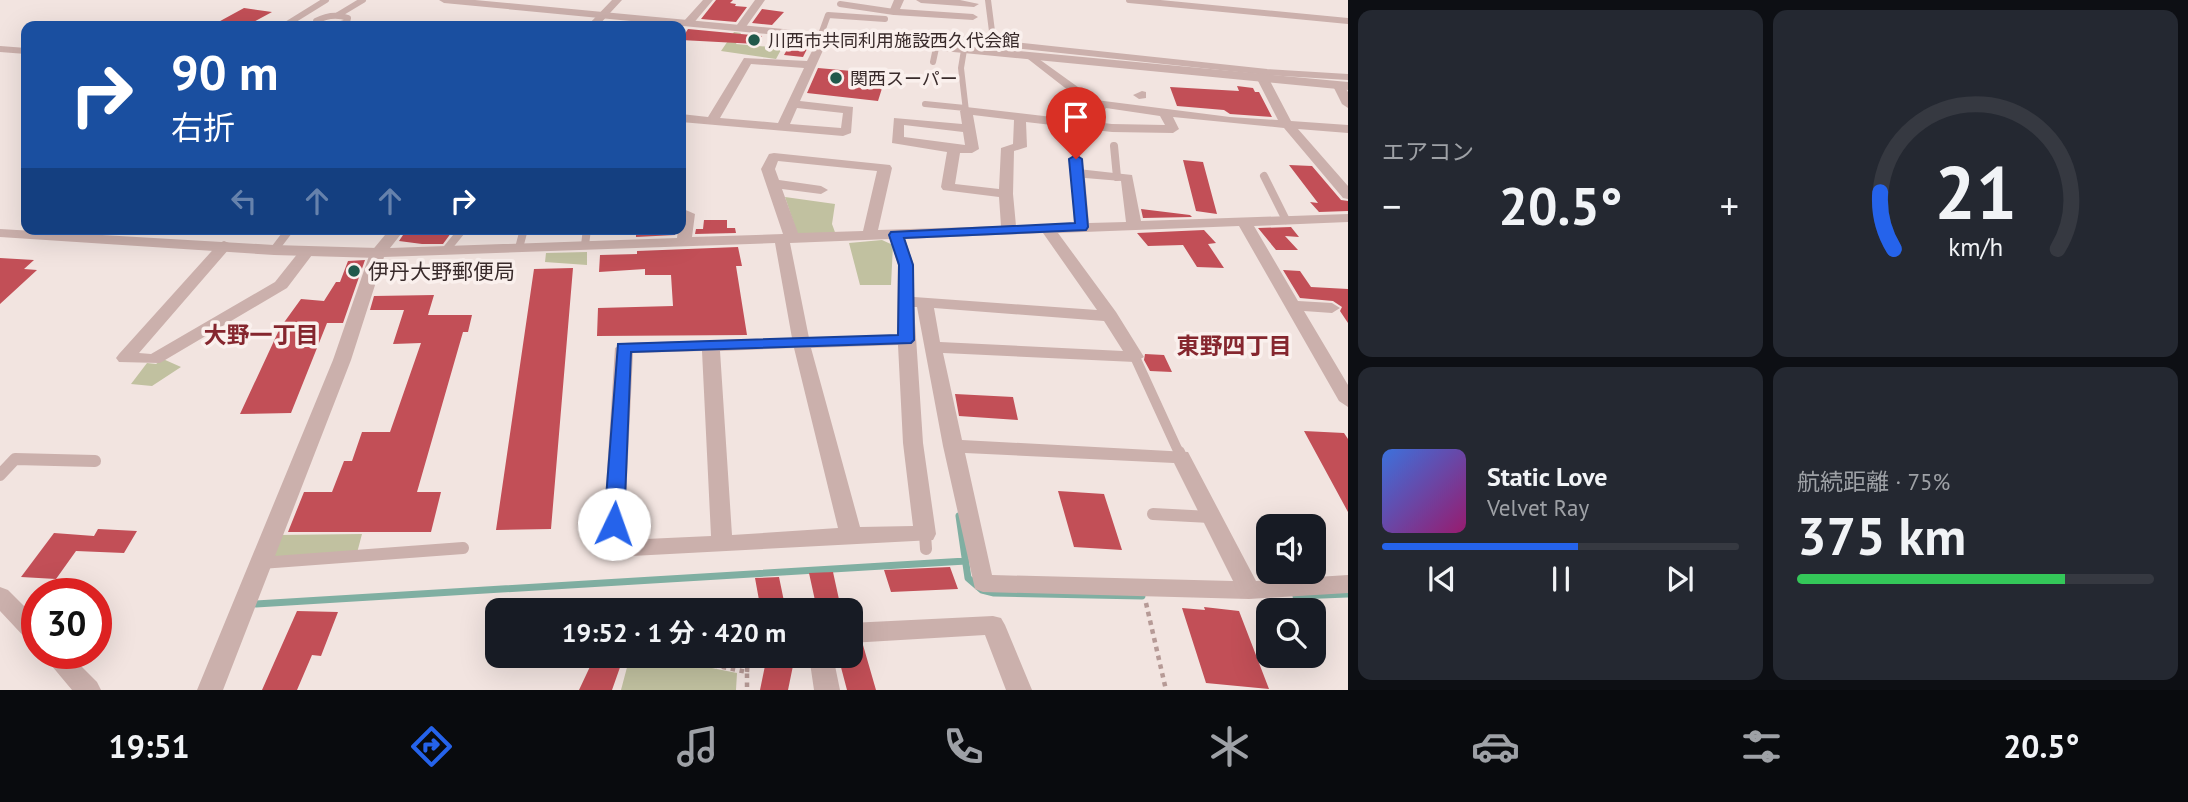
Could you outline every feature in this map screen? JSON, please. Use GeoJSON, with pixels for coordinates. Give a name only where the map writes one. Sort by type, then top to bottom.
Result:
{"type":"FeatureCollection","features":[{"type":"Feature","properties":{"kind":"street"},"geometry":{"type":"LineString","coordinates":[[444,0],[667,21]]}},
{"type":"Feature","properties":{"kind":"street"},"geometry":{"type":"LineString","coordinates":[[597,21],[617,0]]}},
{"type":"Feature","properties":{"kind":"street"},"geometry":{"type":"LineString","coordinates":[[688,23],[708,0]]}},
{"type":"Feature","properties":{"kind":"street"},"geometry":{"type":"LineString","coordinates":[[739,29],[760,0]]}},
{"type":"Feature","properties":{"kind":"street"},"geometry":{"type":"LineString","coordinates":[[899,0],[895,16],[974,22]]}},
{"type":"Feature","properties":{"kind":"street"},"geometry":{"type":"LineString","coordinates":[[921,0],[975,2],[968,47]]}},
{"type":"Feature","properties":{"kind":"street"},"geometry":{"type":"LineString","coordinates":[[688,23],[936,48],[968,47]]}},
{"type":"Feature","properties":{"kind":"street"},"geometry":{"type":"LineString","coordinates":[[916,46],[918,35],[968,47],[1032,57],[1263,79],[1345,83],[1348,104]]}},
{"type":"Feature","properties":{"kind":"street"},"geometry":{"type":"LineString","coordinates":[[782,127],[822,37]]}},
{"type":"Feature","properties":{"kind":"street"},"geometry":{"type":"LineString","coordinates":[[1032,57],[1129,130]]}},
{"type":"Feature","properties":{"kind":"street"},"geometry":{"type":"LineString","coordinates":[[712,121],[748,60],[811,65]]}},
{"type":"Feature","properties":{"kind":"street"},"geometry":{"type":"LineString","coordinates":[[1263,79],[1287,125],[1348,195]]}},
{"type":"Feature","properties":{"kind":"street"},"geometry":{"type":"LineString","coordinates":[[1139,95],[1141,110]]}},
{"type":"Feature","properties":{"kind":"street"},"geometry":{"type":"LineString","coordinates":[[1092,103],[1165,113],[1348,129]]}},
{"type":"Feature","properties":{"kind":"street"},"geometry":{"type":"LineString","coordinates":[[686,118],[847,131],[849,110],[793,104]]}},
{"type":"Feature","properties":{"kind":"street"},"geometry":{"type":"LineString","coordinates":[[968,130],[898,121],[897,140],[954,149],[972,149],[965,110],[1129,130],[1173,130],[1165,113]]}},
{"type":"Feature","properties":{"kind":"street"},"geometry":{"type":"LineString","coordinates":[[1009,232],[1007,148],[1020,147],[1020,117]]}},
{"type":"Feature","properties":{"kind":"street"},"geometry":{"type":"LineString","coordinates":[[954,149],[948,187],[1006,194]]}},
{"type":"Feature","properties":{"kind":"street"},"geometry":{"type":"LineString","coordinates":[[851,536],[801,342],[787,239],[768,169],[769,157],[887,163],[869,236]]}},
{"type":"Feature","properties":{"kind":"street"},"geometry":{"type":"LineString","coordinates":[[1082,227],[1077,166],[1127,178],[1135,225]]}},
{"type":"Feature","properties":{"kind":"street"},"geometry":{"type":"LineString","coordinates":[[774,184],[821,190]]}},
{"type":"Feature","properties":{"kind":"street"},"geometry":{"type":"LineString","coordinates":[[34,235],[274,250],[379,253],[585,246],[629,237],[684,242],[1348,218]]}},
{"type":"Feature","properties":{"kind":"street"},"geometry":{"type":"LineString","coordinates":[[1244,222],[1348,401]]}},
{"type":"Feature","properties":{"kind":"street"},"geometry":{"type":"LineString","coordinates":[[1048,230],[1110,316],[1135,357]]}},
{"type":"Feature","properties":{"kind":"street"},"geometry":{"type":"LineString","coordinates":[[0,233],[21,234]]}},
{"type":"Feature","properties":{"kind":"street"},"geometry":{"type":"LineString","coordinates":[[210,690],[342,360],[379,253],[393,235]]}},
{"type":"Feature","properties":{"kind":"street"},"geometry":{"type":"LineString","coordinates":[[684,242],[685,235]]}},
{"type":"Feature","properties":{"kind":"street"},"geometry":{"type":"LineString","coordinates":[[896,235],[914,302],[932,347],[984,583],[1249,590],[1348,584]]}},
{"type":"Feature","properties":{"kind":"street"},"geometry":{"type":"LineString","coordinates":[[223,246],[125,358],[154,359],[281,285],[307,250]]}},
{"type":"Feature","properties":{"kind":"street"},"geometry":{"type":"LineString","coordinates":[[914,302],[1110,316]]}},
{"type":"Feature","properties":{"kind":"street"},"geometry":{"type":"LineString","coordinates":[[906,340],[624,348],[613,549],[851,536],[925,542],[913,443],[906,340],[914,302]]}},
{"type":"Feature","properties":{"kind":"street"},"geometry":{"type":"LineString","coordinates":[[1291,304],[1332,308]]}},
{"type":"Feature","properties":{"kind":"street"},"geometry":{"type":"LineString","coordinates":[[711,346],[722,544]]}},
{"type":"Feature","properties":{"kind":"street"},"geometry":{"type":"LineString","coordinates":[[932,347],[1135,357]]}},
{"type":"Feature","properties":{"kind":"street"},"geometry":{"type":"LineString","coordinates":[[953,446],[1030,446],[1181,457],[1249,590]]}},
{"type":"Feature","properties":{"kind":"street"},"geometry":{"type":"LineString","coordinates":[[0,597],[21,619]]}},
{"type":"Feature","properties":{"kind":"street"},"geometry":{"type":"LineString","coordinates":[[863,632],[993,625],[1019,690]]}},
{"type":"Feature","properties":{"kind":"street"},"geometry":{"type":"LineString","coordinates":[[823,668],[827,690]]}},
{"type":"Feature","properties":{"kind":"street"},"geometry":{"type":"LineString","coordinates":[[68,669],[88,690]]}},
{"type":"Feature","properties":{"kind":"lane"},"geometry":{"type":"LineString","coordinates":[[293,21],[326,0]]}},
{"type":"Feature","properties":{"kind":"lane"},"geometry":{"type":"LineString","coordinates":[[296,19],[316,21],[338,15],[363,0]]}},
{"type":"Feature","properties":{"kind":"lane"},"geometry":{"type":"LineString","coordinates":[[988,0],[993,39],[1004,44],[1345,83]]}},
{"type":"Feature","properties":{"kind":"lane"},"geometry":{"type":"LineString","coordinates":[[1129,0],[1347,23]]}},
{"type":"Feature","properties":{"kind":"lane"},"geometry":{"type":"LineString","coordinates":[[840,4],[895,16]]}},
{"type":"Feature","properties":{"kind":"lane"},"geometry":{"type":"LineString","coordinates":[[338,15],[349,21]]}},
{"type":"Feature","properties":{"kind":"lane"},"geometry":{"type":"LineString","coordinates":[[822,37],[828,15],[885,19]]}},
{"type":"Feature","properties":{"kind":"lane"},"geometry":{"type":"LineString","coordinates":[[925,104],[965,110],[961,68],[968,47]]}},
{"type":"Feature","properties":{"kind":"lane"},"geometry":{"type":"LineString","coordinates":[[933,62],[936,48]]}},
{"type":"Feature","properties":{"kind":"lane"},"geometry":{"type":"LineString","coordinates":[[0,49],[21,51]]}},
{"type":"Feature","properties":{"kind":"lane"},"geometry":{"type":"LineString","coordinates":[[1114,146],[1117,177]]}},
{"type":"Feature","properties":{"kind":"lane"},"geometry":{"type":"LineString","coordinates":[[1264,176],[1286,220]]}},
{"type":"Feature","properties":{"kind":"lane"},"geometry":{"type":"LineString","coordinates":[[274,250],[285,235]]}},
{"type":"Feature","properties":{"kind":"lane"},"geometry":{"type":"LineString","coordinates":[[446,250],[458,235]]}},
{"type":"Feature","properties":{"kind":"lane"},"geometry":{"type":"LineString","coordinates":[[519,248],[522,235]]}},
{"type":"Feature","properties":{"kind":"lane"},"geometry":{"type":"LineString","coordinates":[[585,246],[586,235]]}},
{"type":"Feature","properties":{"kind":"lane"},"geometry":{"type":"LineString","coordinates":[[1135,357],[1181,457]]}},
{"type":"Feature","properties":{"kind":"lane"},"geometry":{"type":"LineString","coordinates":[[0,475],[15,459],[95,461]]}},
{"type":"Feature","properties":{"kind":"lane"},"geometry":{"type":"LineString","coordinates":[[1153,514],[1210,517]]}},
{"type":"Feature","properties":{"kind":"lane"},"geometry":{"type":"LineString","coordinates":[[259,563],[463,548]]}},
{"type":"Feature","properties":{"kind":"path"},"geometry":{"type":"LineString","coordinates":[[1146,601],[1166,690]]}},
{"type":"Feature","properties":{"kind":"path"},"geometry":{"type":"LineString","coordinates":[[724,668],[747,673]]}},
{"type":"Feature","properties":{"kind":"path"},"geometry":{"type":"LineString","coordinates":[[747,668],[747,690]]}},
{"type":"Feature","properties":{"kind":"green space"},"geometry":{"type":"Polygon","coordinates":[[[734,32],[741,33],[736,44],[782,48],[776,59],[721,51],[734,32]]]}},
{"type":"Feature","properties":{"kind":"green space"},"geometry":{"type":"Polygon","coordinates":[[[785,197],[835,204],[832,224],[836,235],[798,236],[785,197]]]}},
{"type":"Feature","properties":{"kind":"green space"},"geometry":{"type":"Polygon","coordinates":[[[882,240],[893,245],[891,285],[860,285],[849,243],[882,240]]]}},
{"type":"Feature","properties":{"kind":"green space"},"geometry":{"type":"Polygon","coordinates":[[[587,252],[587,265],[545,262],[546,253],[587,252]]]}},
{"type":"Feature","properties":{"kind":"green space"},"geometry":{"type":"Polygon","coordinates":[[[163,359],[181,367],[152,386],[131,384],[147,363],[156,364],[163,359]]]}},
{"type":"Feature","properties":{"kind":"green space"},"geometry":{"type":"Polygon","coordinates":[[[362,534],[357,553],[281,559],[271,555],[278,535],[362,534]]]}},
{"type":"Feature","properties":{"kind":"green space"},"geometry":{"type":"Polygon","coordinates":[[[627,668],[712,668],[737,673],[736,690],[621,690],[627,668]]]}},
{"type":"Feature","properties":{"kind":"building"},"geometry":{"type":"Polygon","coordinates":[[[716,0],[733,0],[730,3],[736,4],[735,6],[747,7],[736,22],[701,19],[716,0]]]}},
{"type":"Feature","properties":{"kind":"building"},"geometry":{"type":"Polygon","coordinates":[[[244,8],[272,12],[255,21],[220,21],[244,8]]]}},
{"type":"Feature","properties":{"kind":"building"},"geometry":{"type":"Polygon","coordinates":[[[762,9],[784,12],[772,25],[752,23],[762,9]]]}},
{"type":"Feature","properties":{"kind":"building"},"geometry":{"type":"Polygon","coordinates":[[[688,29],[762,36],[756,44],[686,40],[688,29]]]}},
{"type":"Feature","properties":{"kind":"building"},"geometry":{"type":"Polygon","coordinates":[[[793,39],[811,41],[803,57],[784,55],[793,39]]]}},
{"type":"Feature","properties":{"kind":"building"},"geometry":{"type":"Polygon","coordinates":[[[818,68],[863,72],[865,68],[881,70],[877,82],[884,82],[878,101],[807,93],[818,68]]]}},
{"type":"Feature","properties":{"kind":"building"},"geometry":{"type":"Polygon","coordinates":[[[1237,86],[1253,88],[1255,92],[1259,92],[1272,117],[1177,106],[1170,87],[1239,91],[1237,86]]]}},
{"type":"Feature","properties":{"kind":"building"},"geometry":{"type":"Polygon","coordinates":[[[1183,160],[1203,162],[1217,214],[1196,211],[1183,160]]]}},
{"type":"Feature","properties":{"kind":"building"},"geometry":{"type":"Polygon","coordinates":[[[1289,165],[1312,166],[1341,200],[1348,201],[1348,211],[1319,212],[1310,202],[1318,203],[1289,165]]]}},
{"type":"Feature","properties":{"kind":"building"},"geometry":{"type":"Polygon","coordinates":[[[1141,209],[1190,215],[1192,217],[1143,218],[1141,209]]]}},
{"type":"Feature","properties":{"kind":"building"},"geometry":{"type":"Polygon","coordinates":[[[704,220],[727,220],[727,228],[735,228],[736,233],[695,234],[696,229],[703,229],[704,220]]]}},
{"type":"Feature","properties":{"kind":"building"},"geometry":{"type":"Polygon","coordinates":[[[1291,227],[1299,237],[1285,236],[1298,250],[1276,250],[1258,228],[1291,227]]]}},
{"type":"Feature","properties":{"kind":"building"},"geometry":{"type":"Polygon","coordinates":[[[1204,230],[1216,243],[1208,244],[1224,268],[1197,267],[1183,245],[1148,246],[1137,233],[1204,230]]]}},
{"type":"Feature","properties":{"kind":"building"},"geometry":{"type":"Polygon","coordinates":[[[403,235],[450,235],[443,244],[399,241],[403,235]]]}},
{"type":"Feature","properties":{"kind":"building"},"geometry":{"type":"Polygon","coordinates":[[[636,235],[675,235],[636,237],[636,235]]]}},
{"type":"Feature","properties":{"kind":"building"},"geometry":{"type":"Polygon","coordinates":[[[738,247],[742,266],[736,266],[747,335],[597,336],[598,308],[673,306],[671,275],[645,275],[645,269],[599,272],[600,255],[738,247]]]}},
{"type":"Feature","properties":{"kind":"building"},"geometry":{"type":"Polygon","coordinates":[[[0,258],[34,260],[24,269],[37,270],[0,304],[0,258]]]}},
{"type":"Feature","properties":{"kind":"building"},"geometry":{"type":"Polygon","coordinates":[[[365,260],[343,323],[327,323],[291,413],[240,414],[280,328],[301,299],[324,301],[336,282],[340,282],[348,261],[365,260]]]}},
{"type":"Feature","properties":{"kind":"building"},"geometry":{"type":"Polygon","coordinates":[[[573,268],[551,529],[496,530],[534,269],[573,268]]]}},
{"type":"Feature","properties":{"kind":"building"},"geometry":{"type":"Polygon","coordinates":[[[1283,270],[1300,271],[1311,287],[1348,289],[1348,323],[1340,311],[1342,307],[1333,301],[1300,298],[1283,270]]]}},
{"type":"Feature","properties":{"kind":"building"},"geometry":{"type":"Polygon","coordinates":[[[434,295],[428,315],[472,315],[468,332],[463,332],[417,492],[441,492],[431,532],[288,532],[304,492],[332,492],[344,461],[352,461],[362,432],[390,432],[421,343],[393,344],[404,310],[370,310],[374,296],[434,295]]]}},
{"type":"Feature","properties":{"kind":"building"},"geometry":{"type":"Polygon","coordinates":[[[1145,354],[1164,355],[1172,372],[1150,371],[1144,360],[1145,354]]]}},
{"type":"Feature","properties":{"kind":"building"},"geometry":{"type":"Polygon","coordinates":[[[955,394],[1013,397],[1018,420],[959,416],[955,394]]]}},
{"type":"Feature","properties":{"kind":"building"},"geometry":{"type":"Polygon","coordinates":[[[1304,431],[1344,433],[1348,439],[1348,512],[1304,431]]]}},
{"type":"Feature","properties":{"kind":"building"},"geometry":{"type":"Polygon","coordinates":[[[1058,491],[1104,494],[1122,550],[1074,547],[1058,491]]]}},
{"type":"Feature","properties":{"kind":"building"},"geometry":{"type":"Polygon","coordinates":[[[98,529],[137,531],[124,553],[76,551],[57,578],[21,577],[54,533],[94,536],[98,529]]]}},
{"type":"Feature","properties":{"kind":"building"},"geometry":{"type":"Polygon","coordinates":[[[950,567],[958,589],[891,592],[884,570],[950,567]]]}},
{"type":"Feature","properties":{"kind":"building"},"geometry":{"type":"Polygon","coordinates":[[[833,572],[839,598],[814,598],[809,573],[833,572]]]}},
{"type":"Feature","properties":{"kind":"building"},"geometry":{"type":"Polygon","coordinates":[[[779,577],[783,598],[759,598],[755,578],[779,577]]]}},
{"type":"Feature","properties":{"kind":"building"},"geometry":{"type":"Polygon","coordinates":[[[1204,607],[1239,611],[1256,655],[1256,668],[1261,668],[1269,689],[1206,683],[1182,608],[1205,610],[1204,607]]]}},
{"type":"Feature","properties":{"kind":"building"},"geometry":{"type":"Polygon","coordinates":[[[297,611],[338,612],[321,656],[312,655],[297,690],[262,690],[297,611]]]}},
{"type":"Feature","properties":{"kind":"building"},"geometry":{"type":"Polygon","coordinates":[[[863,645],[876,690],[847,690],[841,668],[863,668],[863,645]]]}},
{"type":"Feature","properties":{"kind":"building"},"geometry":{"type":"Polygon","coordinates":[[[589,668],[620,668],[612,690],[579,690],[589,668]]]}},
{"type":"Feature","properties":{"kind":"building"},"geometry":{"type":"Polygon","coordinates":[[[765,668],[793,668],[788,690],[760,690],[765,668]]]}},
{"type":"Feature","properties":{"kind":"waterway"},"geometry":{"type":"LineString","coordinates":[[959,516],[966,561]]}},
{"type":"Feature","properties":{"kind":"waterway"},"geometry":{"type":"LineString","coordinates":[[256,604],[966,561]]}},
{"type":"Feature","properties":{"kind":"waterway"},"geometry":{"type":"LineString","coordinates":[[966,561],[968,578],[982,590],[994,593],[1142,596]]}},
{"type":"Feature","properties":{"kind":"waterway"},"geometry":{"type":"LineString","coordinates":[[1296,596],[1348,594]]}},
{"type":"Feature","properties":{"kind":"place","name":"川西市共同利用施設西久代会館"},"geometry":{"type":"Point","coordinates":[754,40]}},
{"type":"Feature","properties":{"kind":"place","name":"関西スーパー"},"geometry":{"type":"Point","coordinates":[836,78]}},
{"type":"Feature","properties":{"kind":"place","name":"伊丹大野郵便局"},"geometry":{"type":"Point","coordinates":[354,271]}},
{"type":"Feature","properties":{"kind":"district","name":"大野一丁目"},"geometry":{"type":"Point","coordinates":[261,334]}},
{"type":"Feature","properties":{"kind":"district","name":"東野四丁目"},"geometry":{"type":"Point","coordinates":[1234,345]}},
{"type":"Feature","properties":{"kind":"route"},"geometry":{"type":"LineString","coordinates":[[614,524],[624,348],[906,340],[906,265],[896,235],[1082,227],[1076,159]]}}]}
